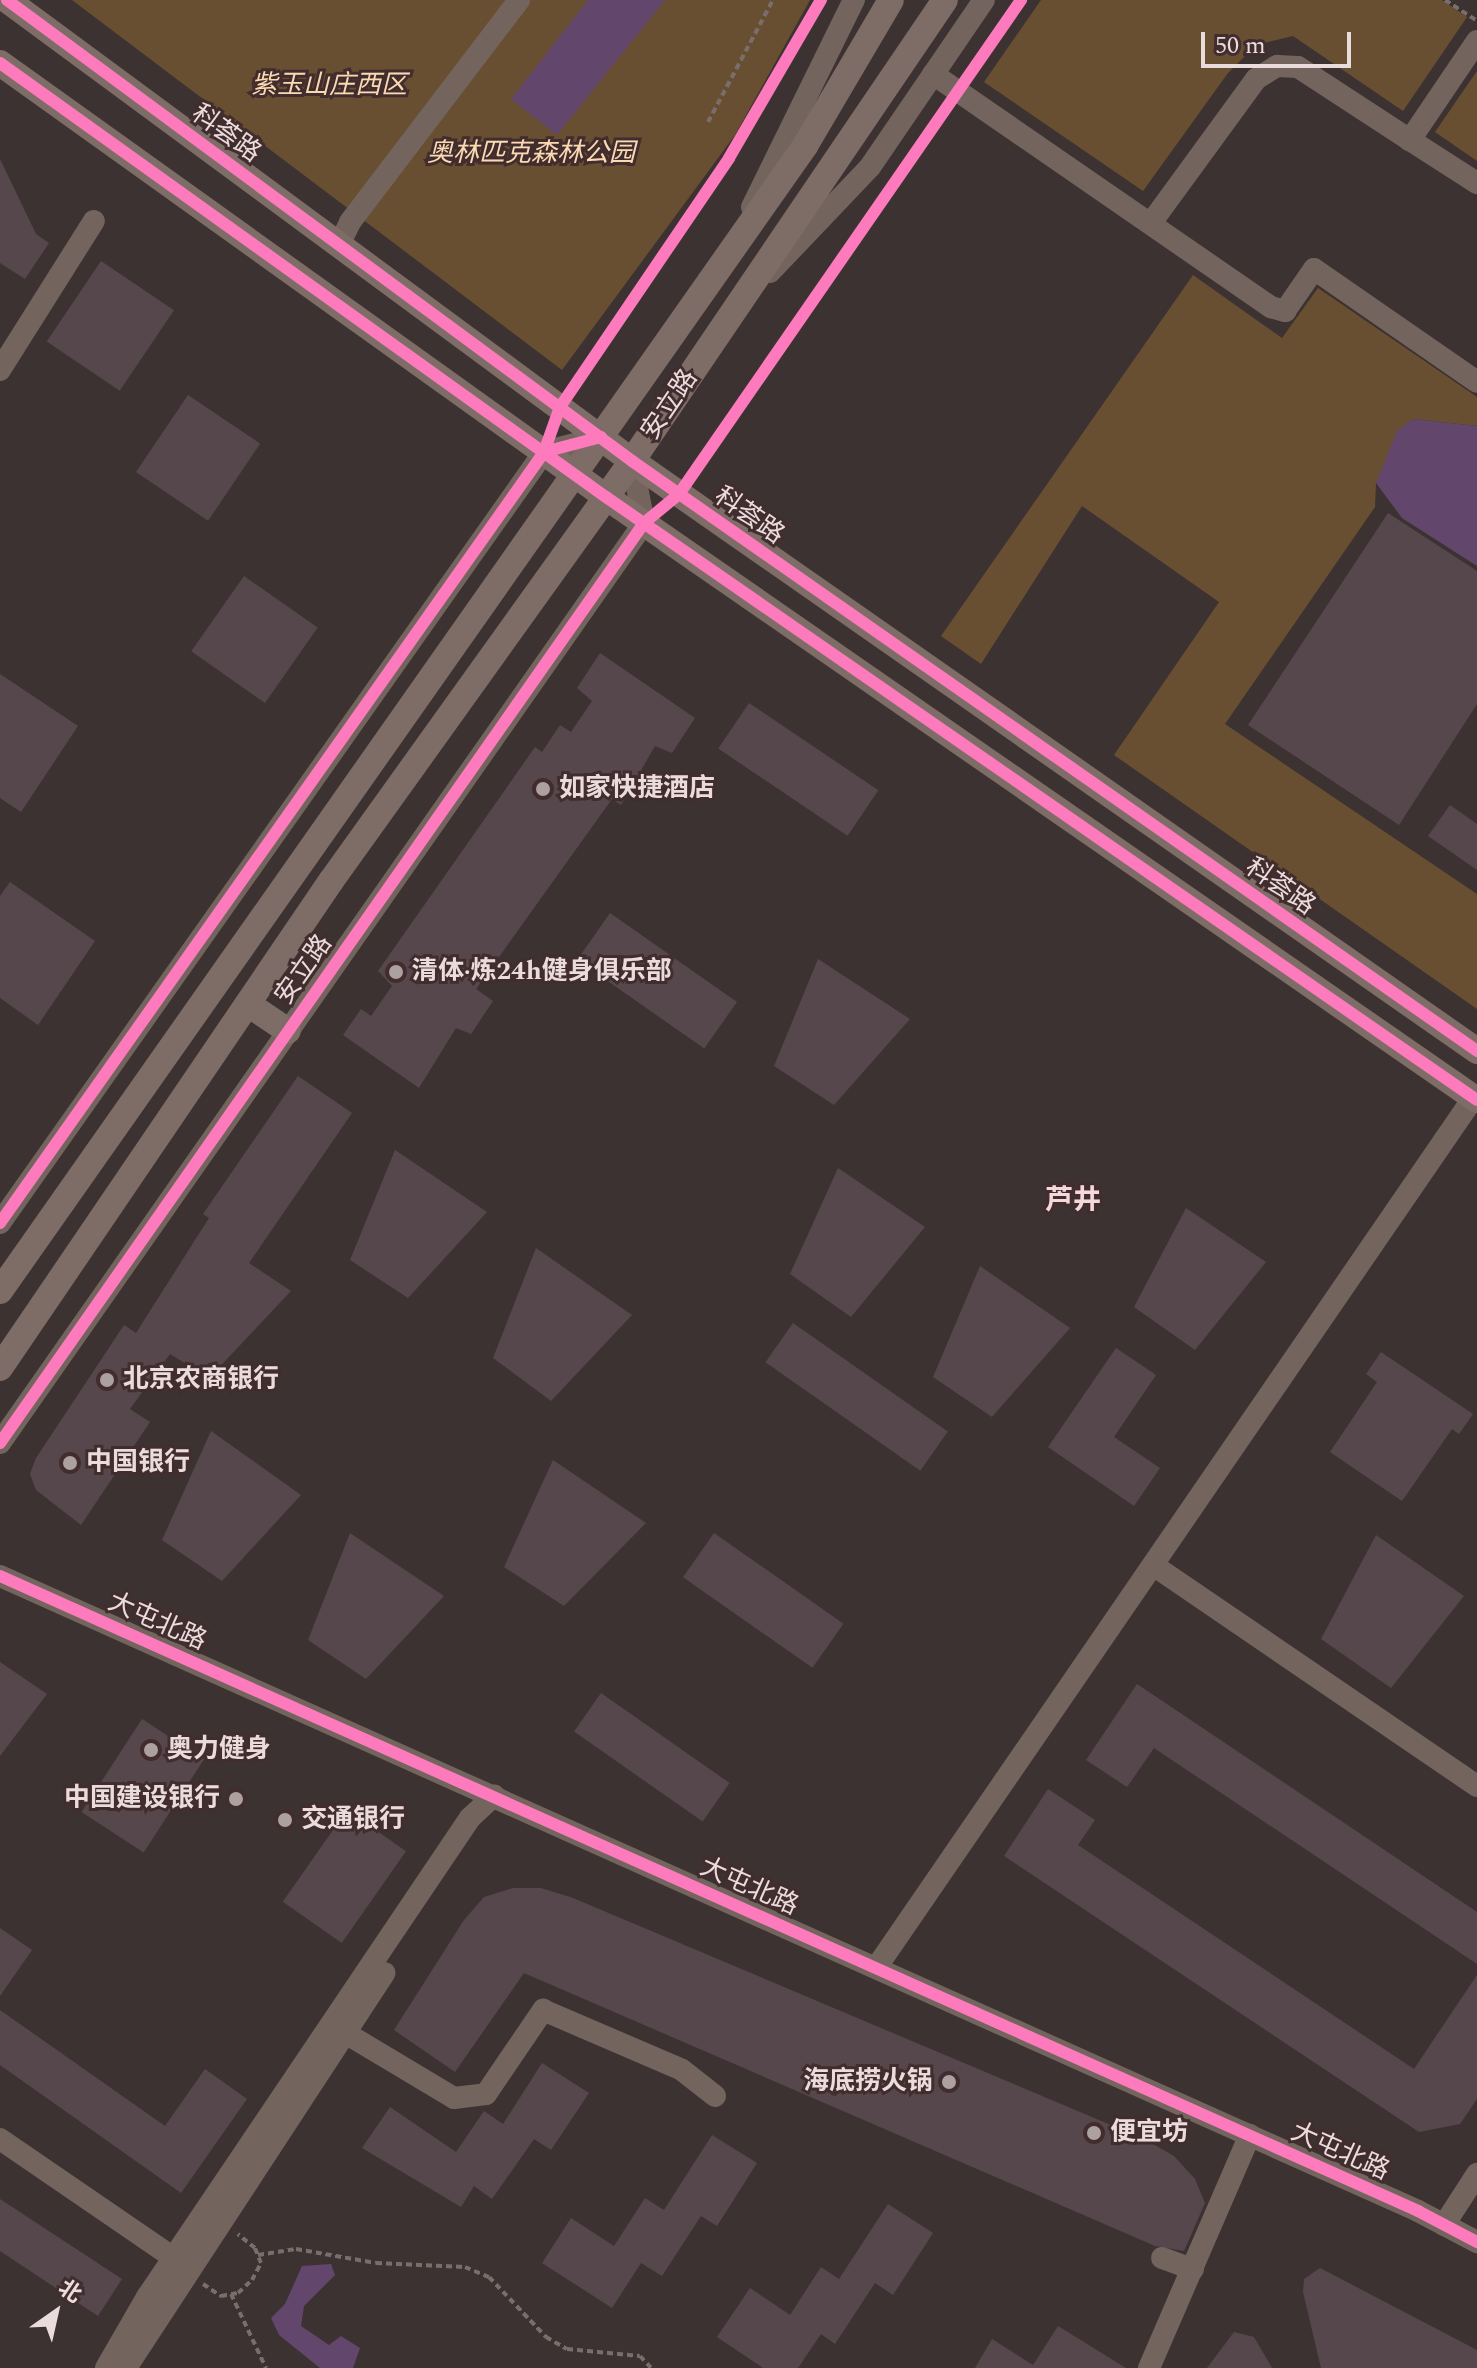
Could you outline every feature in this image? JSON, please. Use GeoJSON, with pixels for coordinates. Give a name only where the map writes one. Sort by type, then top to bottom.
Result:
{"type":"FeatureCollection","features":[{"type":"Feature","properties":{"kind":"main road","name":"科荟路"},"geometry":{"type":"LineString","coordinates":[[7,0],[632,461],[1477,1051]]}},
{"type":"Feature","properties":{"kind":"main road","name":"安立路"},"geometry":{"type":"LineString","coordinates":[[0,1291],[571,472],[601,437],[805,146],[891,0]]}},
{"type":"Feature","properties":{"kind":"main road","name":"安立路"},"geometry":{"type":"LineString","coordinates":[[0,1368],[248,1004],[632,461],[945,0]]}},
{"type":"Feature","properties":{"kind":"main road"},"geometry":{"type":"LineString","coordinates":[[0,63],[606,497],[1475,1099]]}},
{"type":"Feature","properties":{"kind":"main road"},"geometry":{"type":"LineString","coordinates":[[248,1004],[288,1031]]}},
{"type":"Feature","properties":{"kind":"street"},"geometry":{"type":"LineString","coordinates":[[339,245],[350,222],[519,0]]}},
{"type":"Feature","properties":{"kind":"street","name":"安立路"},"geometry":{"type":"LineString","coordinates":[[729,255],[854,0]]}},
{"type":"Feature","properties":{"kind":"street","name":"安立路"},"geometry":{"type":"LineString","coordinates":[[736,308],[870,167],[984,0]]}},
{"type":"Feature","properties":{"kind":"street"},"geometry":{"type":"LineString","coordinates":[[1410,140],[1477,41]]}},
{"type":"Feature","properties":{"kind":"street"},"geometry":{"type":"LineString","coordinates":[[1151,223],[1256,79],[1277,66],[1298,67],[1477,183]]}},
{"type":"Feature","properties":{"kind":"street"},"geometry":{"type":"LineString","coordinates":[[933,74],[1271,307],[1285,311],[1314,269],[1477,382]]}},
{"type":"Feature","properties":{"kind":"street"},"geometry":{"type":"LineString","coordinates":[[0,370],[94,221]]}},
{"type":"Feature","properties":{"kind":"street","name":"安立路"},"geometry":{"type":"LineString","coordinates":[[544,452],[601,437]]}},
{"type":"Feature","properties":{"kind":"street"},"geometry":{"type":"LineString","coordinates":[[0,1223],[544,452]]}},
{"type":"Feature","properties":{"kind":"street"},"geometry":{"type":"LineString","coordinates":[[632,461],[644,523]]}},
{"type":"Feature","properties":{"kind":"street","name":"安立路"},"geometry":{"type":"LineString","coordinates":[[0,1443],[644,523]]}},
{"type":"Feature","properties":{"kind":"street"},"geometry":{"type":"LineString","coordinates":[[876,1968],[1475,1099]]}},
{"type":"Feature","properties":{"kind":"street"},"geometry":{"type":"LineString","coordinates":[[1153,1565],[1477,1786]]}},
{"type":"Feature","properties":{"kind":"street","name":"大屯北路"},"geometry":{"type":"LineString","coordinates":[[0,1576],[1250,2135],[1477,2242]]}},
{"type":"Feature","properties":{"kind":"street"},"geometry":{"type":"LineString","coordinates":[[126,2368],[181,2263],[218,2222],[470,1818],[494,1796]]}},
{"type":"Feature","properties":{"kind":"street"},"geometry":{"type":"LineString","coordinates":[[338,2029],[454,2098],[486,2094],[543,2010],[682,2070],[715,2096]]}},
{"type":"Feature","properties":{"kind":"street"},"geometry":{"type":"LineString","coordinates":[[106,2368],[181,2263],[338,2029]]}},
{"type":"Feature","properties":{"kind":"street"},"geometry":{"type":"LineString","coordinates":[[1149,2368],[1250,2135]]}},
{"type":"Feature","properties":{"kind":"street"},"geometry":{"type":"LineString","coordinates":[[0,2139],[181,2263]]}},
{"type":"Feature","properties":{"kind":"street"},"geometry":{"type":"LineString","coordinates":[[1444,2225],[1477,2174]]}},
{"type":"Feature","properties":{"kind":"street"},"geometry":{"type":"LineString","coordinates":[[1162,2258],[1193,2269]]}},
{"type":"Feature","properties":{"kind":"path"},"geometry":{"type":"LineString","coordinates":[[708,122],[773,0]]}},
{"type":"Feature","properties":{"kind":"path"},"geometry":{"type":"LineString","coordinates":[[1445,0],[1477,21]]}},
{"type":"Feature","properties":{"kind":"path"},"geometry":{"type":"LineString","coordinates":[[181,2263],[211,2290],[231,2294],[252,2280],[261,2263],[258,2255],[245,2238],[218,2222]]}},
{"type":"Feature","properties":{"kind":"path"},"geometry":{"type":"LineString","coordinates":[[258,2255],[296,2249],[376,2263],[465,2267],[489,2277],[546,2337],[567,2349],[640,2356],[651,2368]]}},
{"type":"Feature","properties":{"kind":"path"},"geometry":{"type":"LineString","coordinates":[[231,2294],[266,2368]]}},
{"type":"Feature","properties":{"kind":"green space","name":"奥林匹克森林公园"},"geometry":{"type":"Polygon","coordinates":[[[72,0],[810,0],[735,135],[562,370],[72,0]]]}},
{"type":"Feature","properties":{"kind":"green space"},"geometry":{"type":"Polygon","coordinates":[[[1041,0],[1442,0],[1467,17],[1403,111],[1293,36],[1256,45],[1228,73],[1143,191],[984,82],[1041,0]]]}},
{"type":"Feature","properties":{"kind":"green space"},"geometry":{"type":"Polygon","coordinates":[[[1477,71],[1477,161],[1435,132],[1477,71]]]}},
{"type":"Feature","properties":{"kind":"green space"},"geometry":{"type":"Polygon","coordinates":[[[1193,275],[1282,338],[1318,288],[1477,397],[1477,426],[1413,419],[1376,483],[1375,507],[1225,724],[1477,894],[1477,1009],[1114,755],[1219,602],[1082,506],[981,664],[941,636],[1193,275]]]}},
{"type":"Feature","properties":{"kind":"shaded area"},"geometry":{"type":"Polygon","coordinates":[[[588,0],[665,0],[557,135],[511,99],[588,0]]]}},
{"type":"Feature","properties":{"kind":"shaded area"},"geometry":{"type":"Polygon","coordinates":[[[1413,419],[1477,426],[1477,566],[1402,518],[1376,483],[1397,431],[1413,419]]]}},
{"type":"Feature","properties":{"kind":"shaded area"},"geometry":{"type":"Polygon","coordinates":[[[331,2264],[335,2275],[304,2306],[301,2326],[329,2345],[341,2336],[360,2348],[353,2368],[320,2368],[279,2335],[271,2318],[285,2304],[302,2266],[331,2264]]]}},
{"type":"Feature","properties":{"kind":"building"},"geometry":{"type":"Polygon","coordinates":[[[0,159],[36,234],[49,243],[25,279],[0,263],[0,159]]]}},
{"type":"Feature","properties":{"kind":"building"},"geometry":{"type":"Polygon","coordinates":[[[101,261],[174,310],[120,391],[47,341],[101,261]]]}},
{"type":"Feature","properties":{"kind":"building"},"geometry":{"type":"Polygon","coordinates":[[[188,395],[260,444],[208,521],[136,472],[188,395]]]}},
{"type":"Feature","properties":{"kind":"building"},"geometry":{"type":"Polygon","coordinates":[[[1388,513],[1477,571],[1477,704],[1399,825],[1248,725],[1388,513]]]}},
{"type":"Feature","properties":{"kind":"building"},"geometry":{"type":"Polygon","coordinates":[[[244,576],[318,628],[265,703],[191,651],[244,576]]]}},
{"type":"Feature","properties":{"kind":"building"},"geometry":{"type":"Polygon","coordinates":[[[600,653],[695,718],[672,753],[655,746],[621,805],[612,799],[476,989],[493,1001],[471,1034],[456,1028],[419,1088],[343,1035],[361,1009],[371,1016],[392,986],[378,971],[535,747],[542,752],[560,725],[571,732],[592,701],[577,688],[600,653]]]}},
{"type":"Feature","properties":{"kind":"building"},"geometry":{"type":"Polygon","coordinates":[[[0,674],[78,726],[21,812],[0,798],[0,674]]]}},
{"type":"Feature","properties":{"kind":"building"},"geometry":{"type":"Polygon","coordinates":[[[749,703],[878,790],[848,836],[718,749],[749,703]]]}},
{"type":"Feature","properties":{"kind":"building"},"geometry":{"type":"Polygon","coordinates":[[[1450,805],[1477,824],[1477,870],[1428,836],[1450,805]]]}},
{"type":"Feature","properties":{"kind":"building"},"geometry":{"type":"Polygon","coordinates":[[[10,882],[95,941],[38,1025],[0,998],[0,896],[10,882]]]}},
{"type":"Feature","properties":{"kind":"building"},"geometry":{"type":"Polygon","coordinates":[[[610,913],[737,1002],[704,1049],[577,960],[610,913]]]}},
{"type":"Feature","properties":{"kind":"building"},"geometry":{"type":"Polygon","coordinates":[[[818,959],[910,1019],[834,1105],[774,1066],[818,959]]]}},
{"type":"Feature","properties":{"kind":"building"},"geometry":{"type":"Polygon","coordinates":[[[298,1076],[352,1113],[249,1263],[291,1291],[209,1378],[170,1354],[130,1409],[150,1422],[81,1525],[36,1490],[30,1474],[36,1458],[124,1325],[136,1333],[209,1218],[203,1214],[298,1076]]]}},
{"type":"Feature","properties":{"kind":"building"},"geometry":{"type":"Polygon","coordinates":[[[395,1150],[487,1212],[408,1298],[350,1260],[395,1150]]]}},
{"type":"Feature","properties":{"kind":"building"},"geometry":{"type":"Polygon","coordinates":[[[838,1168],[925,1227],[851,1317],[790,1274],[838,1168]]]}},
{"type":"Feature","properties":{"kind":"building"},"geometry":{"type":"Polygon","coordinates":[[[1186,1208],[1266,1262],[1195,1350],[1134,1307],[1186,1208]]]}},
{"type":"Feature","properties":{"kind":"building"},"geometry":{"type":"Polygon","coordinates":[[[536,1248],[632,1315],[551,1401],[493,1358],[536,1248]]]}},
{"type":"Feature","properties":{"kind":"building"},"geometry":{"type":"Polygon","coordinates":[[[980,1266],[1070,1328],[992,1417],[933,1377],[980,1266]]]}},
{"type":"Feature","properties":{"kind":"building"},"geometry":{"type":"Polygon","coordinates":[[[793,1323],[948,1431],[920,1471],[765,1362],[793,1323]]]}},
{"type":"Feature","properties":{"kind":"building"},"geometry":{"type":"Polygon","coordinates":[[[1116,1348],[1156,1375],[1114,1437],[1160,1468],[1134,1506],[1048,1447],[1116,1348]]]}},
{"type":"Feature","properties":{"kind":"building"},"geometry":{"type":"Polygon","coordinates":[[[1381,1352],[1473,1414],[1459,1434],[1452,1429],[1402,1501],[1330,1452],[1377,1382],[1366,1374],[1381,1352]]]}},
{"type":"Feature","properties":{"kind":"building"},"geometry":{"type":"Polygon","coordinates":[[[211,1431],[301,1495],[222,1581],[162,1540],[211,1431]]]}},
{"type":"Feature","properties":{"kind":"building"},"geometry":{"type":"Polygon","coordinates":[[[553,1460],[646,1523],[564,1606],[504,1567],[553,1460]]]}},
{"type":"Feature","properties":{"kind":"building"},"geometry":{"type":"Polygon","coordinates":[[[350,1533],[444,1596],[366,1679],[308,1640],[350,1533]]]}},
{"type":"Feature","properties":{"kind":"building"},"geometry":{"type":"Polygon","coordinates":[[[714,1533],[843,1624],[812,1668],[683,1577],[714,1533]]]}},
{"type":"Feature","properties":{"kind":"building"},"geometry":{"type":"Polygon","coordinates":[[[1376,1535],[1464,1596],[1391,1688],[1321,1639],[1376,1535]]]}},
{"type":"Feature","properties":{"kind":"building"},"geometry":{"type":"Polygon","coordinates":[[[0,1662],[47,1694],[0,1756],[0,1662]]]}},
{"type":"Feature","properties":{"kind":"building"},"geometry":{"type":"Polygon","coordinates":[[[1137,1684],[1477,1912],[1477,1964],[1154,1748],[1127,1787],[1086,1760],[1137,1684]]]}},
{"type":"Feature","properties":{"kind":"building"},"geometry":{"type":"Polygon","coordinates":[[[601,1693],[730,1783],[703,1822],[574,1732],[601,1693]]]}},
{"type":"Feature","properties":{"kind":"building"},"geometry":{"type":"Polygon","coordinates":[[[142,1719],[204,1759],[144,1852],[82,1812],[142,1719]]]}},
{"type":"Feature","properties":{"kind":"building"},"geometry":{"type":"Polygon","coordinates":[[[1048,1789],[1095,1820],[1078,1845],[1414,2069],[1477,1975],[1477,2099],[1460,2124],[1419,2132],[1004,1856],[1048,1789]]]}},
{"type":"Feature","properties":{"kind":"building"},"geometry":{"type":"Polygon","coordinates":[[[347,1810],[406,1851],[342,1943],[283,1902],[347,1810]]]}},
{"type":"Feature","properties":{"kind":"building"},"geometry":{"type":"Polygon","coordinates":[[[513,1888],[541,1888],[573,1898],[1144,2139],[1174,2156],[1195,2179],[1205,2203],[1184,2251],[1155,2246],[524,1973],[455,2072],[394,2030],[464,1920],[484,1897],[513,1888]]]}},
{"type":"Feature","properties":{"kind":"building"},"geometry":{"type":"Polygon","coordinates":[[[0,1928],[32,1950],[0,1996],[0,1928]]]}},
{"type":"Feature","properties":{"kind":"building"},"geometry":{"type":"Polygon","coordinates":[[[0,2010],[165,2126],[205,2069],[247,2099],[181,2193],[0,2065],[0,2010]]]}},
{"type":"Feature","properties":{"kind":"building"},"geometry":{"type":"Polygon","coordinates":[[[542,2063],[589,2093],[551,2150],[534,2139],[492,2199],[474,2186],[461,2207],[362,2148],[390,2107],[456,2152],[484,2111],[503,2124],[542,2063]]]}},
{"type":"Feature","properties":{"kind":"building"},"geometry":{"type":"Polygon","coordinates":[[[712,2135],[757,2163],[717,2226],[701,2216],[662,2276],[641,2263],[612,2308],[542,2263],[571,2218],[614,2246],[645,2198],[664,2210],[712,2135]]]}},
{"type":"Feature","properties":{"kind":"building"},"geometry":{"type":"Polygon","coordinates":[[[0,2199],[122,2279],[98,2316],[0,2251],[0,2199]]]}},
{"type":"Feature","properties":{"kind":"building"},"geometry":{"type":"Polygon","coordinates":[[[888,2204],[933,2233],[893,2295],[875,2283],[835,2344],[821,2334],[798,2368],[763,2368],[717,2337],[750,2288],[790,2315],[821,2267],[839,2279],[888,2204]]]}},
{"type":"Feature","properties":{"kind":"building"},"geometry":{"type":"Polygon","coordinates":[[[1320,2268],[1477,2350],[1477,2368],[1321,2368],[1303,2292],[1304,2279],[1320,2268]]]}},
{"type":"Feature","properties":{"kind":"building"},"geometry":{"type":"Polygon","coordinates":[[[1058,2326],[1126,2368],[975,2368],[992,2339],[1033,2365],[1058,2326]]]}},
{"type":"Feature","properties":{"kind":"building"},"geometry":{"type":"Polygon","coordinates":[[[1234,2332],[1254,2337],[1272,2368],[1207,2368],[1234,2332]]]}},
{"type":"Feature","properties":{"kind":"cycle path"},"geometry":{"type":"LineString","coordinates":[[7,0],[632,461],[1477,1051]]}},
{"type":"Feature","properties":{"kind":"cycle path"},"geometry":{"type":"LineString","coordinates":[[544,452],[560,407],[729,158],[821,0]]}},
{"type":"Feature","properties":{"kind":"cycle path"},"geometry":{"type":"LineString","coordinates":[[0,1443],[644,523],[679,494],[1021,0]]}},
{"type":"Feature","properties":{"kind":"cycle path"},"geometry":{"type":"LineString","coordinates":[[0,63],[606,497],[1477,1100]]}},
{"type":"Feature","properties":{"kind":"cycle path"},"geometry":{"type":"LineString","coordinates":[[0,1223],[544,452],[601,437]]}},
{"type":"Feature","properties":{"kind":"cycle path"},"geometry":{"type":"LineString","coordinates":[[0,1576],[1418,2211],[1477,2242]]}},
{"type":"Feature","properties":{"kind":"place","name":"如家快捷酒店"},"geometry":{"type":"Point","coordinates":[543,789]}},
{"type":"Feature","properties":{"kind":"place","name":"清体·炼24h健身俱乐部"},"geometry":{"type":"Point","coordinates":[396,972]}},
{"type":"Feature","properties":{"kind":"place","name":"北京农商银行"},"geometry":{"type":"Point","coordinates":[107,1380]}},
{"type":"Feature","properties":{"kind":"place","name":"中国银行"},"geometry":{"type":"Point","coordinates":[70,1463]}},
{"type":"Feature","properties":{"kind":"place","name":"奥力健身"},"geometry":{"type":"Point","coordinates":[151,1750]}},
{"type":"Feature","properties":{"kind":"place","name":"中国建设银行"},"geometry":{"type":"Point","coordinates":[236,1799]}},
{"type":"Feature","properties":{"kind":"place","name":"交通银行"},"geometry":{"type":"Point","coordinates":[285,1820]}},
{"type":"Feature","properties":{"kind":"place","name":"海底捞火锅"},"geometry":{"type":"Point","coordinates":[949,2082]}},
{"type":"Feature","properties":{"kind":"place","name":"便宜坊"},"geometry":{"type":"Point","coordinates":[1094,2133]}},
{"type":"Feature","properties":{"kind":"district","name":"芦井"},"geometry":{"type":"Point","coordinates":[1073,1201]}},
{"type":"Feature","properties":{"kind":"park label","name":"紫玉山庄西区"},"geometry":{"type":"Point","coordinates":[329,86]}}]}
